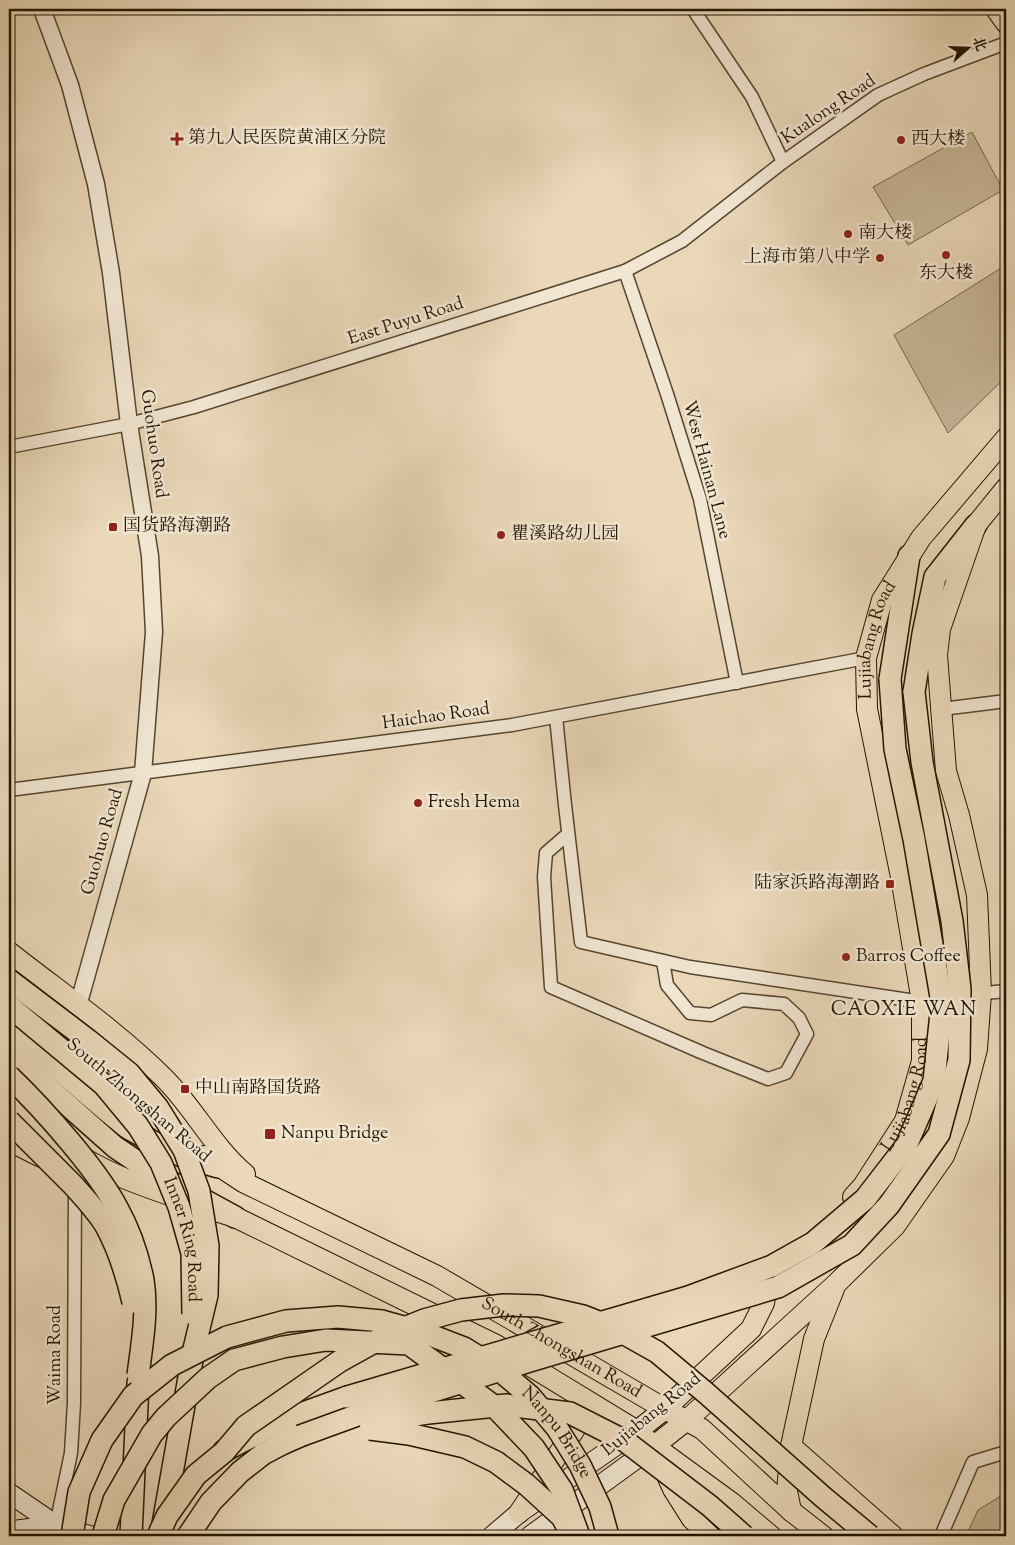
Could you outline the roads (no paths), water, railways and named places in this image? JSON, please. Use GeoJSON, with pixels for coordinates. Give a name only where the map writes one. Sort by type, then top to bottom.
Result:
{"type":"FeatureCollection","features":[{"type":"Feature","properties":{"kind":"highway"},"geometry":{"type":"LineString","coordinates":[[188,1536],[211,1502],[240,1472],[263,1454],[282,1444],[366,1412],[778,1288],[852,1245],[889,1205],[939,1134],[959,1060],[960,989],[952,921],[922,762],[914,692],[923,634],[935,577],[976,525]]}},
{"type":"Feature","properties":{"kind":"highway"},"geometry":{"type":"LineString","coordinates":[[224,1452],[266,1429],[300,1414],[688,1296],[772,1266],[813,1243],[865,1199],[906,1146],[934,1081],[942,1003],[914,840],[895,749],[890,679],[909,556]]}},
{"type":"Feature","properties":{"kind":"highway"},"geometry":{"type":"LineString","coordinates":[[9,980],[128,1073],[158,1108],[184,1150],[199,1190],[208,1246],[207,1295],[194,1349]]}},
{"type":"Feature","properties":{"kind":"highway","name":"Inner Ring Road"},"geometry":{"type":"LineString","coordinates":[[9,1006],[104,1085],[138,1126],[161,1163],[180,1207],[192,1253],[194,1349],[179,1442],[160,1536]]}},
{"type":"Feature","properties":{"kind":"highway"},"geometry":{"type":"LineString","coordinates":[[9,1027],[128,1128],[186,1158],[218,1167]]}},
{"type":"Feature","properties":{"kind":"highway"},"geometry":{"type":"LineString","coordinates":[[9,1053],[115,1147],[149,1170],[235,1217]]}},
{"type":"Feature","properties":{"kind":"highway"},"geometry":{"type":"LineString","coordinates":[[9,1076],[54,1123],[109,1192],[132,1238],[143,1281],[145,1325],[138,1375],[131,1536]]}},
{"type":"Feature","properties":{"kind":"highway"},"geometry":{"type":"LineString","coordinates":[[9,1122],[56,1167],[89,1203],[109,1232],[127,1277],[133,1303],[138,1375]]}},
{"type":"Feature","properties":{"kind":"highway"},"geometry":{"type":"LineString","coordinates":[[160,1536],[167,1516],[196,1475],[224,1452],[246,1426],[340,1361],[387,1335],[424,1320],[461,1310],[504,1305],[539,1306],[583,1316],[616,1329],[656,1352],[706,1393],[870,1536]]}},
{"type":"Feature","properties":{"kind":"highway","name":"Nanpu Bridge"},"geometry":{"type":"LineString","coordinates":[[59,1532],[102,1440],[133,1396],[172,1365],[227,1337],[286,1321],[338,1317],[382,1321],[426,1333],[464,1348],[498,1369],[530,1396],[557,1428],[580,1465],[600,1507],[608,1536]]}},
{"type":"Feature","properties":{"kind":"highway","name":"Nanpu Bridge"},"geometry":{"type":"LineString","coordinates":[[103,1536],[114,1500],[152,1434],[166,1417],[208,1378],[234,1360],[283,1347],[326,1340],[409,1344],[495,1407],[534,1448],[562,1490],[579,1536]]}},
{"type":"Feature","properties":{"kind":"highway"},"geometry":{"type":"LineString","coordinates":[[300,1436],[428,1413],[506,1405],[570,1413],[624,1441],[710,1506],[744,1536]]}},
{"type":"Feature","properties":{"kind":"highway"},"geometry":{"type":"LineString","coordinates":[[300,1436],[368,1429],[409,1434],[465,1448],[496,1462],[527,1485],[562,1517],[572,1536]]}},
{"type":"Feature","properties":{"kind":"main road"},"geometry":{"type":"LineString","coordinates":[[996,9],[1006,23]]}},
{"type":"Feature","properties":{"kind":"main road","name":"Lujiabang Road"},"geometry":{"type":"LineString","coordinates":[[492,1536],[519,1514],[637,1431],[664,1409],[751,1329],[764,1303],[767,1283],[782,1260],[825,1225],[863,1186],[905,1120],[922,1061],[922,1002],[902,877],[867,709],[866,658],[882,600],[909,556],[921,538],[1006,438]]}},
{"type":"Feature","properties":{"kind":"main road","name":"Lujiabang Road"},"geometry":{"type":"LineString","coordinates":[[530,1536],[687,1420],[836,1284],[895,1226],[944,1156],[959,1118],[977,1049],[981,993],[977,895],[959,815],[946,771],[938,655],[940,629],[976,525],[1006,488]]}},
{"type":"Feature","properties":{"kind":"main road","name":"South Zhongshan Road"},"geometry":{"type":"LineString","coordinates":[[9,952],[116,1034],[166,1080],[194,1112],[222,1151],[240,1170],[274,1198]]}},
{"type":"Feature","properties":{"kind":"main road","name":"South Zhongshan Road"},"geometry":{"type":"LineString","coordinates":[[9,994],[190,1146],[218,1167],[274,1198],[437,1276],[664,1409],[702,1429],[791,1511],[823,1536]]}},
{"type":"Feature","properties":{"kind":"main road"},"geometry":{"type":"LineString","coordinates":[[9,1099],[75,1170]]}},
{"type":"Feature","properties":{"kind":"main road","name":"South Zhongshan Road"},"geometry":{"type":"LineString","coordinates":[[9,1099],[68,1148],[94,1164],[130,1181],[235,1217],[496,1345],[637,1431],[654,1446],[732,1503],[771,1536]]}},
{"type":"Feature","properties":{"kind":"main road","name":"South Zhongshan Road"},"geometry":{"type":"LineString","coordinates":[[9,1140],[32,1154],[62,1166],[109,1179],[130,1181]]}},
{"type":"Feature","properties":{"kind":"main road"},"geometry":{"type":"LineString","coordinates":[[791,1511],[787,1491],[791,1446],[814,1339],[836,1284]]}},
{"type":"Feature","properties":{"kind":"main road"},"geometry":{"type":"LineString","coordinates":[[533,1369],[556,1403],[581,1420],[637,1431]]}},
{"type":"Feature","properties":{"kind":"main road"},"geometry":{"type":"LineString","coordinates":[[519,1514],[581,1420]]}},
{"type":"Feature","properties":{"kind":"main road","name":"South Zhongshan Road"},"geometry":{"type":"LineString","coordinates":[[654,1446],[673,1489],[692,1519],[710,1536]]}},
{"type":"Feature","properties":{"kind":"main road"},"geometry":{"type":"LineString","coordinates":[[791,1446],[893,1536]]}},
{"type":"Feature","properties":{"kind":"main road"},"geometry":{"type":"LineString","coordinates":[[9,1493],[59,1532]]}},
{"type":"Feature","properties":{"kind":"main road"},"geometry":{"type":"LineString","coordinates":[[9,1530],[59,1532],[91,1536]]}},
{"type":"Feature","properties":{"kind":"street","name":"Guohuo Road"},"geometry":{"type":"LineString","coordinates":[[42,9],[70,85],[96,184],[110,273],[129,424],[150,556],[154,632],[143,773],[78,1006]]}},
{"type":"Feature","properties":{"kind":"street"},"geometry":{"type":"LineString","coordinates":[[693,9],[752,98],[783,162]]}},
{"type":"Feature","properties":{"kind":"street","name":"Kualong Road"},"geometry":{"type":"LineString","coordinates":[[783,162],[878,95],[924,74],[1006,42]]}},
{"type":"Feature","properties":{"kind":"street","name":"East Puyu Road"},"geometry":{"type":"LineString","coordinates":[[9,448],[129,424],[194,407],[625,271],[682,241],[783,162]]}},
{"type":"Feature","properties":{"kind":"street","name":"West Hainan Lane"},"geometry":{"type":"LineString","coordinates":[[625,271],[700,499],[737,683]]}},
{"type":"Feature","properties":{"kind":"street","name":"Haichao Road"},"geometry":{"type":"LineString","coordinates":[[9,790],[512,725],[866,658]]}},
{"type":"Feature","properties":{"kind":"street"},"geometry":{"type":"LineString","coordinates":[[942,709],[1006,700]]}},
{"type":"Feature","properties":{"kind":"street"},"geometry":{"type":"LineString","coordinates":[[556,717],[581,942],[690,967],[922,1002],[981,993],[1006,992]]}},
{"type":"Feature","properties":{"kind":"street"},"geometry":{"type":"LineString","coordinates":[[568,834],[546,853],[544,877],[551,987],[703,1054],[768,1079],[786,1073],[807,1034],[800,1018],[784,1004],[742,1000],[711,1016],[690,1013],[668,985],[662,961]]}},
{"type":"Feature","properties":{"kind":"street","name":"Waima Road"},"geometry":{"type":"LineString","coordinates":[[59,1532],[70,1453],[74,1403],[75,1170]]}},
{"type":"Feature","properties":{"kind":"street"},"geometry":{"type":"LineString","coordinates":[[941,1536],[973,1462],[1006,1452]]}},
{"type":"Feature","properties":{"kind":"place","name":"第九人民医院黄浦区分院"},"geometry":{"type":"Point","coordinates":[177,139]}},
{"type":"Feature","properties":{"kind":"place","name":"西大楼"},"geometry":{"type":"Point","coordinates":[901,140]}},
{"type":"Feature","properties":{"kind":"place","name":"南大楼"},"geometry":{"type":"Point","coordinates":[848,234]}},
{"type":"Feature","properties":{"kind":"place","name":"东大楼"},"geometry":{"type":"Point","coordinates":[946,255]}},
{"type":"Feature","properties":{"kind":"place","name":"上海市第八中学"},"geometry":{"type":"Point","coordinates":[880,258]}},
{"type":"Feature","properties":{"kind":"place","name":"国货路海潮路"},"geometry":{"type":"Point","coordinates":[113,527]}},
{"type":"Feature","properties":{"kind":"place","name":"瞿溪路幼儿园"},"geometry":{"type":"Point","coordinates":[501,535]}},
{"type":"Feature","properties":{"kind":"place","name":"Fresh Hema"},"geometry":{"type":"Point","coordinates":[418,803]}},
{"type":"Feature","properties":{"kind":"place","name":"陆家浜路海潮路"},"geometry":{"type":"Point","coordinates":[890,884]}},
{"type":"Feature","properties":{"kind":"place","name":"Barros Coffee"},"geometry":{"type":"Point","coordinates":[846,957]}},
{"type":"Feature","properties":{"kind":"place","name":"中山南路国货路"},"geometry":{"type":"Point","coordinates":[185,1089]}},
{"type":"Feature","properties":{"kind":"place","name":"Nanpu Bridge"},"geometry":{"type":"Point","coordinates":[270,1134]}},
{"type":"Feature","properties":{"kind":"district","name":"CAOXIE WAN"},"geometry":{"type":"Point","coordinates":[904,1010]}}]}
